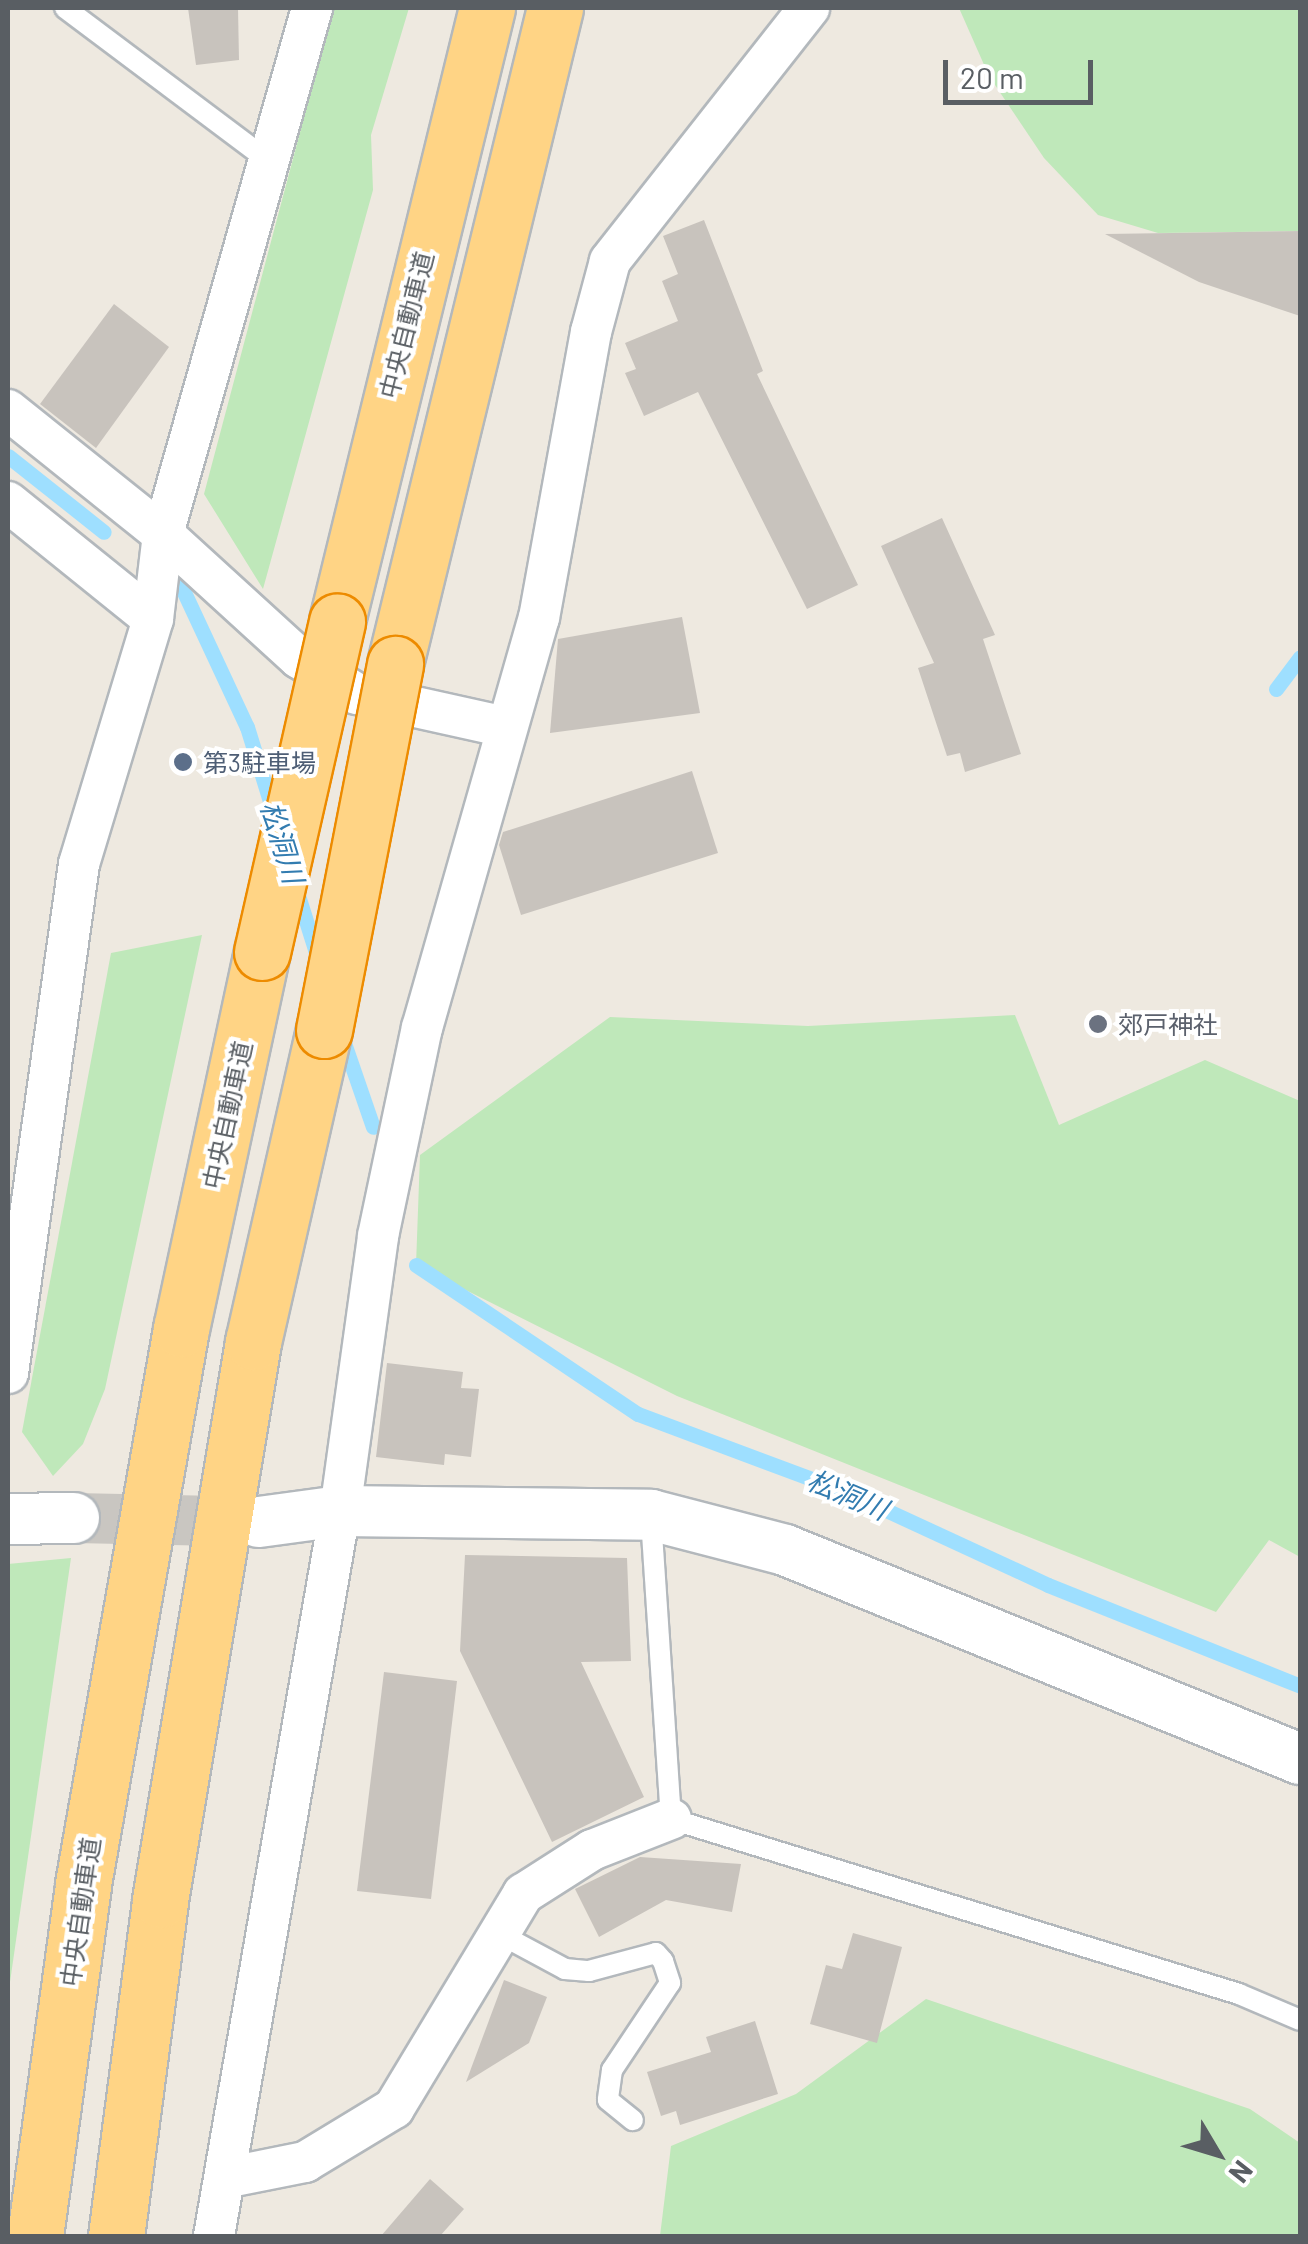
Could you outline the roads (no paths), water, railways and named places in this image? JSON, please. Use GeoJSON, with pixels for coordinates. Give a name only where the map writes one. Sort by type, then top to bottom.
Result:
{"type":"FeatureCollection","features":[{"type":"Feature","properties":{"kind":"highway","name":"中央自動車道"},"geometry":{"type":"LineString","coordinates":[[35,2236],[86,1865],[181,1329],[337,621],[488,8]]}},
{"type":"Feature","properties":{"kind":"highway"},"geometry":{"type":"LineString","coordinates":[[116,2236],[160,1900],[253,1342],[324,1030],[395,664],[555,8]]}},
{"type":"Feature","properties":{"kind":"street"},"geometry":{"type":"LineString","coordinates":[[8,1372],[80,864],[153,619],[163,534],[312,8]]}},
{"type":"Feature","properties":{"kind":"street"},"geometry":{"type":"LineString","coordinates":[[214,2236],[340,1512],[378,1236],[422,1028],[540,618],[610,261],[809,8]]}},
{"type":"Feature","properties":{"kind":"street"},"geometry":{"type":"LineString","coordinates":[[8,410],[163,534],[299,658],[358,694],[506,727]]}},
{"type":"Feature","properties":{"kind":"street"},"geometry":{"type":"LineString","coordinates":[[8,502],[153,619]]}},
{"type":"Feature","properties":{"kind":"street"},"geometry":{"type":"LineString","coordinates":[[259,1522],[340,1512],[650,1514],[784,1550],[1300,1759]]}},
{"type":"Feature","properties":{"kind":"street"},"geometry":{"type":"LineString","coordinates":[[8,1519],[74,1518]]}},
{"type":"Feature","properties":{"kind":"street"},"geometry":{"type":"LineString","coordinates":[[225,2178],[305,2162],[394,2108],[496,1932],[537,1885],[592,1850],[671,1819]]}},
{"type":"Feature","properties":{"kind":"lane"},"geometry":{"type":"LineString","coordinates":[[65,8],[269,161]]}},
{"type":"Feature","properties":{"kind":"lane"},"geometry":{"type":"LineString","coordinates":[[650,1514],[671,1819],[1239,1994],[1300,2020]]}},
{"type":"Feature","properties":{"kind":"lane"},"geometry":{"type":"LineString","coordinates":[[496,1932],[566,1969],[589,1972],[656,1953],[663,1961],[670,1983],[612,2070],[608,2100],[632,2120]]}},
{"type":"Feature","properties":{"kind":"waterway","name":"松洞川"},"geometry":{"type":"LineString","coordinates":[[8,456],[104,532]]}},
{"type":"Feature","properties":{"kind":"waterway","name":"松洞川"},"geometry":{"type":"LineString","coordinates":[[161,578],[183,590],[247,727],[274,814]]}},
{"type":"Feature","properties":{"kind":"waterway"},"geometry":{"type":"LineString","coordinates":[[1276,689],[1300,657]]}},
{"type":"Feature","properties":{"kind":"waterway","name":"松洞川"},"geometry":{"type":"LineString","coordinates":[[296,889],[319,962]]}},
{"type":"Feature","properties":{"kind":"waterway","name":"松洞川"},"geometry":{"type":"LineString","coordinates":[[342,1037],[373,1127]]}},
{"type":"Feature","properties":{"kind":"waterway","name":"松洞川"},"geometry":{"type":"LineString","coordinates":[[416,1265],[638,1414],[847,1492],[1048,1585],[1300,1686]]}},
{"type":"Feature","properties":{"kind":"tunnel"},"geometry":{"type":"LineString","coordinates":[[74,1518],[259,1522]]}},
{"type":"Feature","properties":{"kind":"place","name":"第3駐車場"},"geometry":{"type":"Point","coordinates":[183,762]}},
{"type":"Feature","properties":{"kind":"place","name":"郊戸神社"},"geometry":{"type":"Point","coordinates":[1098,1024]}}]}
